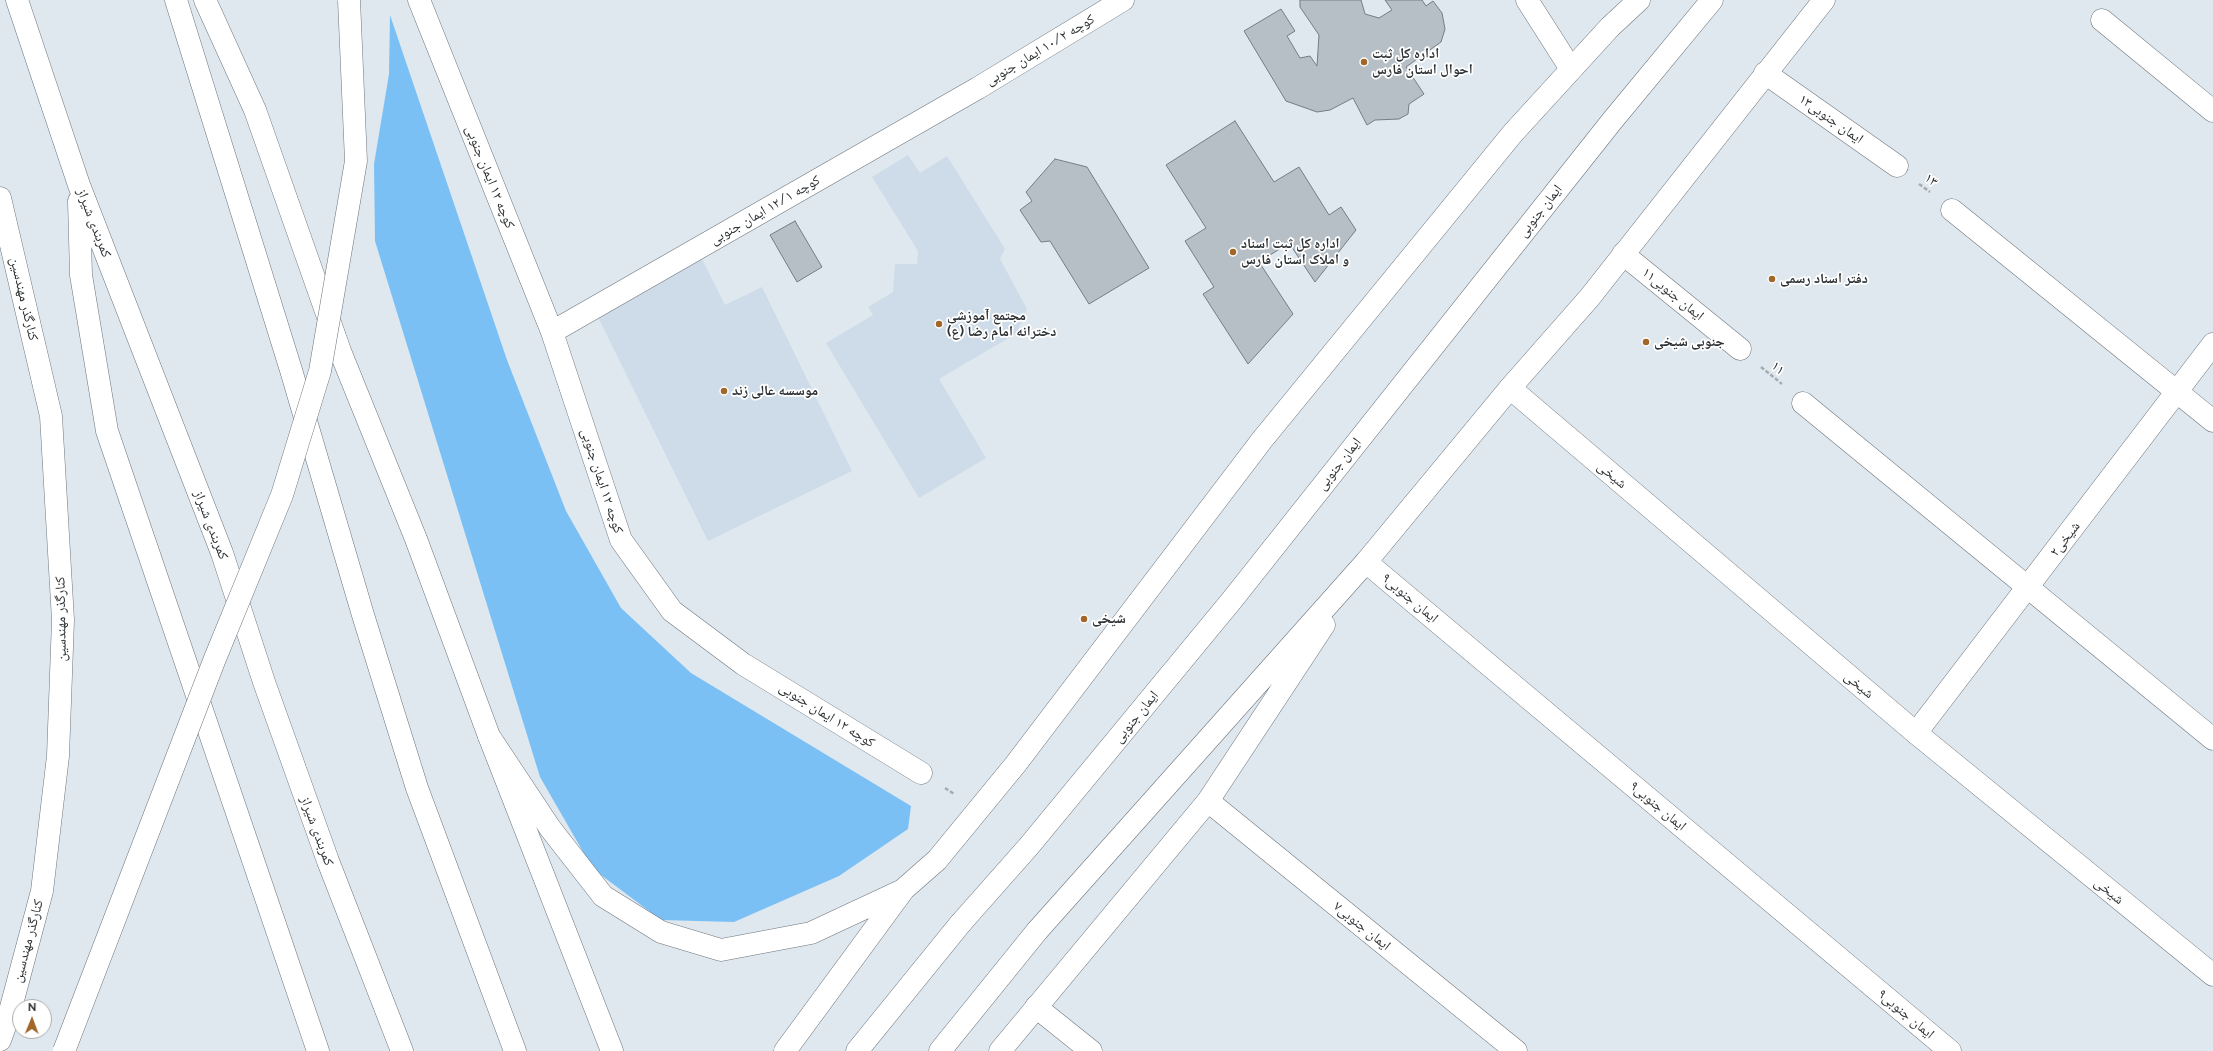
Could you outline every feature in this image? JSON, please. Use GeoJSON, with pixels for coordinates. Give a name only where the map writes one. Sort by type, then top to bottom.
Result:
{"type":"FeatureCollection","features":[{"type":"Feature","properties":{"kind":"main road","name":"کمربندی شیراز"},"geometry":{"type":"LineString","coordinates":[[17,0],[79,185],[222,553],[264,682],[328,861],[402,1051]]}},
{"type":"Feature","properties":{"kind":"main road"},"geometry":{"type":"LineString","coordinates":[[176,0],[288,362],[362,615],[417,788],[515,1051]]}},
{"type":"Feature","properties":{"kind":"main road"},"geometry":{"type":"LineString","coordinates":[[205,0],[255,110],[340,351],[416,539],[489,736],[612,1051]]}},
{"type":"Feature","properties":{"kind":"main road"},"geometry":{"type":"LineString","coordinates":[[64,1051],[214,661],[282,495],[320,371],[356,161],[349,0]]}},
{"type":"Feature","properties":{"kind":"main road","name":"کوچه ۱۰/۲ ایمان جنوبی"},"geometry":{"type":"LineString","coordinates":[[978,88],[1123,0]]}},
{"type":"Feature","properties":{"kind":"main road"},"geometry":{"type":"LineString","coordinates":[[1527,0],[1571,69]]}},
{"type":"Feature","properties":{"kind":"main road"},"geometry":{"type":"LineString","coordinates":[[785,1051],[904,889],[937,860],[1015,765],[1262,440],[1513,133],[1610,27],[1639,0]]}},
{"type":"Feature","properties":{"kind":"main road","name":"ایمان جنوبی"},"geometry":{"type":"LineString","coordinates":[[857,1051],[960,924],[1029,846],[1232,600],[1607,127],[1712,0]]}},
{"type":"Feature","properties":{"kind":"main road"},"geometry":{"type":"LineString","coordinates":[[940,1051],[1037,931],[1366,562],[1510,388],[1590,297],[1824,0]]}},
{"type":"Feature","properties":{"kind":"main road","name":"کوچه ۱۲ ایمان جنوبی"},"geometry":{"type":"LineString","coordinates":[[424,2],[552,332],[621,540],[672,611],[743,664],[921,773]]}},
{"type":"Feature","properties":{"kind":"main road"},"geometry":{"type":"LineString","coordinates":[[2102,20],[2213,111]]}},
{"type":"Feature","properties":{"kind":"main road","name":"ایمان جنوبی۱۳"},"geometry":{"type":"LineString","coordinates":[[1765,73],[1896,166]]}},
{"type":"Feature","properties":{"kind":"main road","name":"کوچه ۱۲/۱ ایمان جنوبی"},"geometry":{"type":"LineString","coordinates":[[552,332],[978,88]]}},
{"type":"Feature","properties":{"kind":"main road"},"geometry":{"type":"LineString","coordinates":[[79,185],[81,275],[107,431],[318,1051]]}},
{"type":"Feature","properties":{"kind":"main road","name":"کنارگذر مهندسین"},"geometry":{"type":"LineString","coordinates":[[0,198],[51,416],[63,620],[58,756],[42,891],[9,1015],[0,1040]]}},
{"type":"Feature","properties":{"kind":"main road"},"geometry":{"type":"LineString","coordinates":[[1952,210],[2213,421]]}},
{"type":"Feature","properties":{"kind":"main road","name":"ایمان جنوبی۱۱"},"geometry":{"type":"LineString","coordinates":[[1623,254],[1740,348]]}},
{"type":"Feature","properties":{"kind":"main road","name":"شیخی۲"},"geometry":{"type":"LineString","coordinates":[[1916,733],[2178,392],[2213,344]]}},
{"type":"Feature","properties":{"kind":"main road","name":"شیخی"},"geometry":{"type":"LineString","coordinates":[[1510,388],[1916,733],[2213,975]]}},
{"type":"Feature","properties":{"kind":"main road"},"geometry":{"type":"LineString","coordinates":[[1803,403],[2213,738]]}},
{"type":"Feature","properties":{"kind":"main road"},"geometry":{"type":"LineString","coordinates":[[1000,1051],[1208,801],[1366,562]]}},
{"type":"Feature","properties":{"kind":"main road","name":"ایمان جنوبی۹"},"geometry":{"type":"LineString","coordinates":[[1366,562],[1950,1051]]}},
{"type":"Feature","properties":{"kind":"main road"},"geometry":{"type":"LineString","coordinates":[[489,736],[550,828],[603,896],[661,932],[721,950],[811,933],[904,889]]}},
{"type":"Feature","properties":{"kind":"main road","name":"ایمان جنوبی۷"},"geometry":{"type":"LineString","coordinates":[[1208,801],[1516,1051]]}},
{"type":"Feature","properties":{"kind":"main road"},"geometry":{"type":"LineString","coordinates":[[1036,1007],[1090,1051]]}},
{"type":"Feature","properties":{"kind":"path","name":"۱۳"},"geometry":{"type":"LineString","coordinates":[[1896,166],[1952,210]]}},
{"type":"Feature","properties":{"kind":"path","name":"۱۱"},"geometry":{"type":"LineString","coordinates":[[1740,348],[1803,403]]}},
{"type":"Feature","properties":{"kind":"path"},"geometry":{"type":"LineString","coordinates":[[921,773],[978,810]]}},
{"type":"Feature","properties":{"kind":"shaded area"},"geometry":{"type":"Polygon","coordinates":[[[390,15],[507,360],[566,511],[621,608],[691,673],[911,806],[908,829],[839,876],[734,922],[661,920],[593,869],[540,777],[375,241],[374,164],[389,74],[390,15]]]}},
{"type":"Feature","properties":{"kind":"shaded area","name":"مجتمع آموزشی دخترانه امام رضا (ع)"},"geometry":{"type":"Polygon","coordinates":[[[908,155],[920,173],[947,156],[1005,249],[1000,259],[1027,309],[1017,333],[939,379],[986,458],[919,498],[826,343],[873,315],[868,307],[893,292],[895,264],[917,264],[918,251],[872,177],[908,155]]]}},
{"type":"Feature","properties":{"kind":"shaded area","name":"موسسه عالی زند"},"geometry":{"type":"Polygon","coordinates":[[[702,259],[725,305],[762,287],[852,471],[708,541],[595,311],[702,259]]]}},
{"type":"Feature","properties":{"kind":"building","name":"اداره کل ثبت احوال استان فارس"},"geometry":{"type":"Polygon","coordinates":[[[1300,0],[1361,0],[1365,14],[1379,18],[1392,10],[1385,0],[1422,0],[1426,6],[1433,1],[1442,13],[1445,29],[1441,42],[1406,67],[1424,94],[1409,104],[1408,114],[1399,119],[1375,120],[1367,125],[1353,98],[1330,110],[1317,112],[1286,101],[1244,31],[1281,9],[1295,31],[1287,36],[1300,58],[1310,56],[1317,66],[1319,35],[1300,7],[1300,0]]]}},
{"type":"Feature","properties":{"kind":"building","name":"اداره کل ثبت اسناد و املاک استان فارس"},"geometry":{"type":"Polygon","coordinates":[[[1235,121],[1274,182],[1299,167],[1329,215],[1341,207],[1356,230],[1315,282],[1289,243],[1259,262],[1293,314],[1248,364],[1203,294],[1214,287],[1185,241],[1206,228],[1166,165],[1235,121]]]}},
{"type":"Feature","properties":{"kind":"building"},"geometry":{"type":"Polygon","coordinates":[[[1055,159],[1087,167],[1149,268],[1089,304],[1050,241],[1041,242],[1020,210],[1032,201],[1026,192],[1055,159]]]}},
{"type":"Feature","properties":{"kind":"building"},"geometry":{"type":"Polygon","coordinates":[[[795,221],[822,267],[797,282],[770,235],[795,221]]]}},
{"type":"Feature","properties":{"kind":"place","name":"اداره کل ثبت احوال استان فارس"},"geometry":{"type":"Point","coordinates":[1364,62]}},
{"type":"Feature","properties":{"kind":"place","name":"اداره کل ثبت اسناد و املاک استان فارس"},"geometry":{"type":"Point","coordinates":[1233,252]}},
{"type":"Feature","properties":{"kind":"place","name":"دفتر اسناد رسمی"},"geometry":{"type":"Point","coordinates":[1772,279]}},
{"type":"Feature","properties":{"kind":"place","name":"مجتمع آموزشی دخترانه امام رضا (ع)"},"geometry":{"type":"Point","coordinates":[939,324]}},
{"type":"Feature","properties":{"kind":"place","name":"جنوبی شیخی"},"geometry":{"type":"Point","coordinates":[1646,342]}},
{"type":"Feature","properties":{"kind":"place","name":"موسسه عالی زند"},"geometry":{"type":"Point","coordinates":[724,391]}},
{"type":"Feature","properties":{"kind":"place","name":"شیخی"},"geometry":{"type":"Point","coordinates":[1084,619]}}]}
